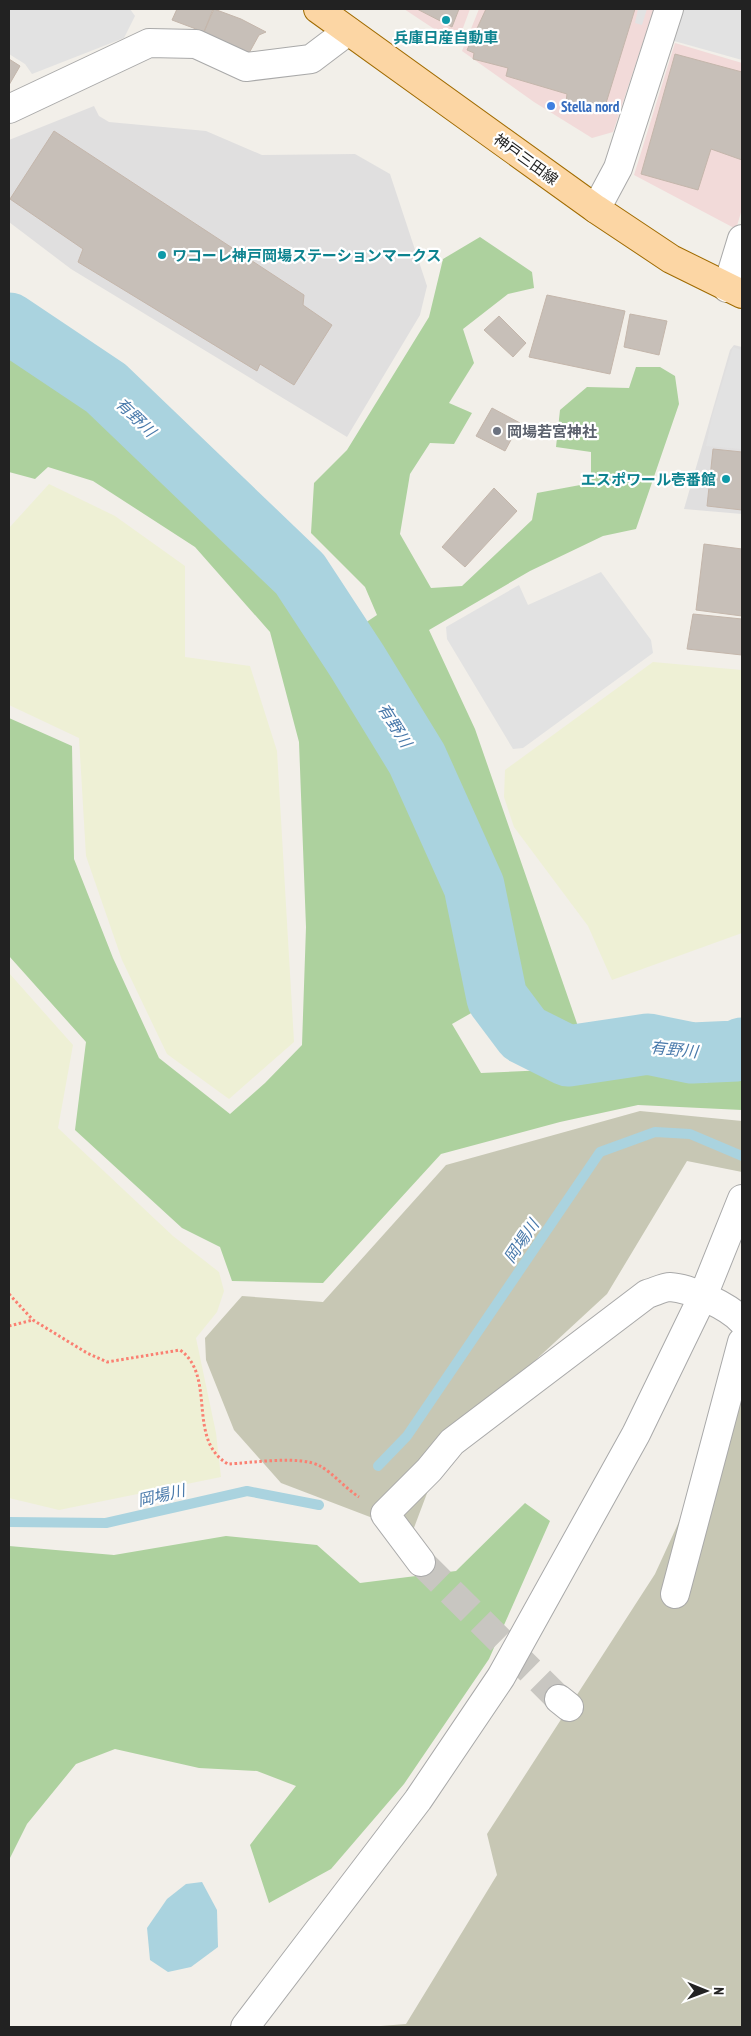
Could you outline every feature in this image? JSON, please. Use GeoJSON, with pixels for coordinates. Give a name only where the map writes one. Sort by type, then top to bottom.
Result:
{"type":"FeatureCollection","features":[{"type":"Feature","properties":{"kind":"main road","name":"神戸三田線"},"geometry":{"type":"LineString","coordinates":[[318,9],[596,209],[671,258],[735,291]]}},
{"type":"Feature","properties":{"kind":"street"},"geometry":{"type":"LineString","coordinates":[[596,209],[618,168],[669,9]]}},
{"type":"Feature","properties":{"kind":"street"},"geometry":{"type":"LineString","coordinates":[[9,109],[149,44],[196,44],[246,68],[311,59],[348,31]]}},
{"type":"Feature","properties":{"kind":"street"},"geometry":{"type":"LineString","coordinates":[[735,291],[742,239]]}},
{"type":"Feature","properties":{"kind":"street"},"geometry":{"type":"LineString","coordinates":[[245,2027],[418,1800],[501,1677],[636,1434],[702,1296],[742,1199]]}},
{"type":"Feature","properties":{"kind":"street"},"geometry":{"type":"LineString","coordinates":[[420,1562],[385,1514],[430,1470],[452,1442],[647,1294],[669,1287],[702,1296],[737,1316],[742,1322]]}},
{"type":"Feature","properties":{"kind":"street"},"geometry":{"type":"LineString","coordinates":[[675,1594],[742,1342]]}},
{"type":"Feature","properties":{"kind":"path"},"geometry":{"type":"LineString","coordinates":[[9,1294],[33,1320],[87,1353],[107,1362],[180,1350],[191,1358],[199,1382],[207,1440],[219,1459],[228,1464],[299,1461],[320,1466],[345,1488]]}},
{"type":"Feature","properties":{"kind":"path"},"geometry":{"type":"LineString","coordinates":[[9,1326],[33,1320]]}},
{"type":"Feature","properties":{"kind":"shaded area"},"geometry":{"type":"Polygon","coordinates":[[[9,9],[130,9],[135,16],[124,38],[32,74],[25,64],[9,54],[9,9]]]}},
{"type":"Feature","properties":{"kind":"shaded area"},"geometry":{"type":"Polygon","coordinates":[[[404,9],[470,9],[457,44],[404,9]]]}},
{"type":"Feature","properties":{"kind":"shaded area"},"geometry":{"type":"Polygon","coordinates":[[[479,9],[654,9],[613,132],[592,138],[534,102],[462,51],[479,9]]]}},
{"type":"Feature","properties":{"kind":"shaded area"},"geometry":{"type":"Polygon","coordinates":[[[638,9],[647,9],[642,25],[635,23],[638,9]]]}},
{"type":"Feature","properties":{"kind":"shaded area"},"geometry":{"type":"Polygon","coordinates":[[[684,9],[742,9],[742,60],[674,41],[684,9]]]}},
{"type":"Feature","properties":{"kind":"shaded area"},"geometry":{"type":"Polygon","coordinates":[[[675,43],[742,63],[742,209],[736,229],[634,175],[675,43]]]}},
{"type":"Feature","properties":{"kind":"shaded area"},"geometry":{"type":"Polygon","coordinates":[[[94,106],[99,116],[109,122],[206,131],[262,155],[355,154],[390,174],[427,286],[420,315],[347,437],[71,269],[9,222],[9,140],[94,106]]]}},
{"type":"Feature","properties":{"kind":"shaded area"},"geometry":{"type":"Polygon","coordinates":[[[734,345],[742,347],[742,514],[684,509],[730,350],[734,345]]]}},
{"type":"Feature","properties":{"kind":"shaded area"},"geometry":{"type":"Polygon","coordinates":[[[733,347],[742,350],[742,449],[706,446],[712,417],[733,347]]]}},
{"type":"Feature","properties":{"kind":"shaded area"},"geometry":{"type":"Polygon","coordinates":[[[49,484],[115,516],[185,566],[185,657],[250,666],[277,751],[294,1042],[229,1099],[167,1054],[122,960],[86,856],[79,738],[9,705],[9,528],[49,484]]]}},
{"type":"Feature","properties":{"kind":"shaded area"},"geometry":{"type":"Polygon","coordinates":[[[601,572],[651,640],[653,653],[523,748],[513,749],[447,639],[446,627],[519,585],[528,605],[601,572]]]}},
{"type":"Feature","properties":{"kind":"shaded area"},"geometry":{"type":"Polygon","coordinates":[[[653,662],[742,670],[742,933],[612,980],[588,926],[514,827],[504,797],[505,770],[653,662]]]}},
{"type":"Feature","properties":{"kind":"shaded area"},"geometry":{"type":"Polygon","coordinates":[[[9,973],[73,1045],[58,1128],[173,1236],[219,1272],[224,1291],[217,1312],[196,1338],[216,1433],[221,1477],[59,1510],[9,1498],[9,973]]]}},
{"type":"Feature","properties":{"kind":"shaded area"},"geometry":{"type":"Polygon","coordinates":[[[640,1111],[742,1121],[742,1172],[687,1161],[607,1294],[446,1443],[412,1533],[281,1483],[234,1430],[206,1360],[205,1338],[242,1296],[323,1302],[446,1165],[640,1111]]]}},
{"type":"Feature","properties":{"kind":"shaded area"},"geometry":{"type":"Polygon","coordinates":[[[742,1384],[742,2027],[368,2027],[406,2024],[497,1875],[487,1834],[655,1574],[742,1384]]]}},
{"type":"Feature","properties":{"kind":"green space"},"geometry":{"type":"Polygon","coordinates":[[[480,237],[532,272],[534,288],[508,294],[463,329],[474,363],[449,403],[472,413],[454,444],[430,443],[410,474],[400,534],[431,588],[462,586],[532,520],[537,493],[591,483],[591,452],[556,447],[560,410],[587,387],[629,388],[636,367],[660,367],[675,376],[679,404],[636,529],[603,536],[530,571],[429,630],[475,729],[581,1035],[523,1048],[480,1008],[452,1024],[481,1073],[548,1070],[647,1060],[706,1083],[742,1066],[742,1110],[638,1105],[560,1122],[441,1154],[323,1283],[232,1281],[220,1247],[182,1228],[75,1130],[86,1042],[9,956],[9,718],[72,746],[74,859],[113,958],[159,1058],[230,1114],[265,1083],[302,1045],[306,927],[299,742],[270,632],[195,547],[93,481],[48,467],[35,479],[9,472],[9,299],[108,371],[197,448],[288,547],[347,635],[377,615],[365,587],[311,533],[314,483],[347,450],[429,317],[443,259],[480,237]]]}},
{"type":"Feature","properties":{"kind":"green space"},"geometry":{"type":"Polygon","coordinates":[[[525,1503],[550,1521],[489,1659],[404,1784],[331,1869],[269,1903],[250,1845],[296,1786],[257,1771],[199,1768],[115,1749],[76,1764],[27,1824],[9,1860],[9,1546],[114,1555],[226,1536],[317,1545],[360,1583],[456,1571],[525,1503]]]}},
{"type":"Feature","properties":{"kind":"water"},"geometry":{"type":"Polygon","coordinates":[[[202,1882],[217,1910],[218,1947],[191,1967],[168,1972],[150,1960],[147,1928],[167,1899],[186,1884],[202,1882]]]}},
{"type":"Feature","properties":{"kind":"building"},"geometry":{"type":"Polygon","coordinates":[[[177,9],[213,9],[204,32],[172,20],[177,9]]]}},
{"type":"Feature","properties":{"kind":"building"},"geometry":{"type":"Polygon","coordinates":[[[214,9],[241,19],[266,32],[259,35],[248,55],[203,34],[214,9]]]}},
{"type":"Feature","properties":{"kind":"building","name":"兵庫日産自動車"},"geometry":{"type":"Polygon","coordinates":[[[417,9],[459,9],[452,27],[417,9]]]}},
{"type":"Feature","properties":{"kind":"building"},"geometry":{"type":"Polygon","coordinates":[[[486,9],[635,9],[603,113],[566,102],[567,94],[506,76],[508,68],[473,59],[474,53],[467,50],[486,9]]]}},
{"type":"Feature","properties":{"kind":"building"},"geometry":{"type":"Polygon","coordinates":[[[675,54],[742,72],[742,160],[711,149],[698,190],[641,174],[675,54]]]}},
{"type":"Feature","properties":{"kind":"building"},"geometry":{"type":"Polygon","coordinates":[[[9,59],[20,66],[9,85],[9,59]]]}},
{"type":"Feature","properties":{"kind":"building","name":"ワコーレ神戸岡場ステーションマークス"},"geometry":{"type":"Polygon","coordinates":[[[54,131],[304,295],[303,305],[332,325],[294,385],[260,364],[257,371],[78,262],[83,249],[10,199],[54,131]]]}},
{"type":"Feature","properties":{"kind":"building"},"geometry":{"type":"Polygon","coordinates":[[[547,295],[625,311],[610,374],[529,357],[547,295]]]}},
{"type":"Feature","properties":{"kind":"building"},"geometry":{"type":"Polygon","coordinates":[[[630,314],[667,321],[659,355],[624,347],[630,314]]]}},
{"type":"Feature","properties":{"kind":"building"},"geometry":{"type":"Polygon","coordinates":[[[499,316],[526,343],[513,357],[484,330],[499,316]]]}},
{"type":"Feature","properties":{"kind":"building"},"geometry":{"type":"Polygon","coordinates":[[[492,408],[520,423],[505,451],[476,436],[492,408]]]}},
{"type":"Feature","properties":{"kind":"building","name":"エスポワール壱番館"},"geometry":{"type":"Polygon","coordinates":[[[713,449],[742,452],[742,510],[707,506],[713,449]]]}},
{"type":"Feature","properties":{"kind":"building"},"geometry":{"type":"Polygon","coordinates":[[[494,488],[517,511],[465,567],[442,547],[494,488]]]}},
{"type":"Feature","properties":{"kind":"building"},"geometry":{"type":"Polygon","coordinates":[[[704,544],[742,549],[742,616],[696,610],[704,544]]]}},
{"type":"Feature","properties":{"kind":"building"},"geometry":{"type":"Polygon","coordinates":[[[693,614],[742,619],[742,655],[687,649],[693,614]]]}},
{"type":"Feature","properties":{"kind":"waterway","name":"有野川"},"geometry":{"type":"LineString","coordinates":[[9,323],[106,388],[300,574],[357,661],[417,759],[474,886],[497,998],[524,1034],[568,1056],[648,1044],[692,1053],[737,1051],[742,1048]]}},
{"type":"Feature","properties":{"kind":"waterway","name":"岡場川"},"geometry":{"type":"LineString","coordinates":[[378,1466],[407,1436],[600,1152],[655,1132],[690,1134],[742,1156]]}},
{"type":"Feature","properties":{"kind":"waterway","name":"岡場川"},"geometry":{"type":"LineString","coordinates":[[9,1522],[106,1523],[247,1491],[319,1505]]}},
{"type":"Feature","properties":{"kind":"tunnel"},"geometry":{"type":"LineString","coordinates":[[421,1562],[559,1699]]}},
{"type":"Feature","properties":{"kind":"place","name":"兵庫日産自動車"},"geometry":{"type":"Point","coordinates":[446,20]}},
{"type":"Feature","properties":{"kind":"place","name":"Stella nord"},"geometry":{"type":"Point","coordinates":[551,106]}},
{"type":"Feature","properties":{"kind":"place","name":"ワコーレ神戸岡場ステーションマークス"},"geometry":{"type":"Point","coordinates":[162,255]}},
{"type":"Feature","properties":{"kind":"place","name":"岡場若宮神社"},"geometry":{"type":"Point","coordinates":[497,431]}},
{"type":"Feature","properties":{"kind":"place","name":"エスポワール壱番館"},"geometry":{"type":"Point","coordinates":[726,479]}}]}
